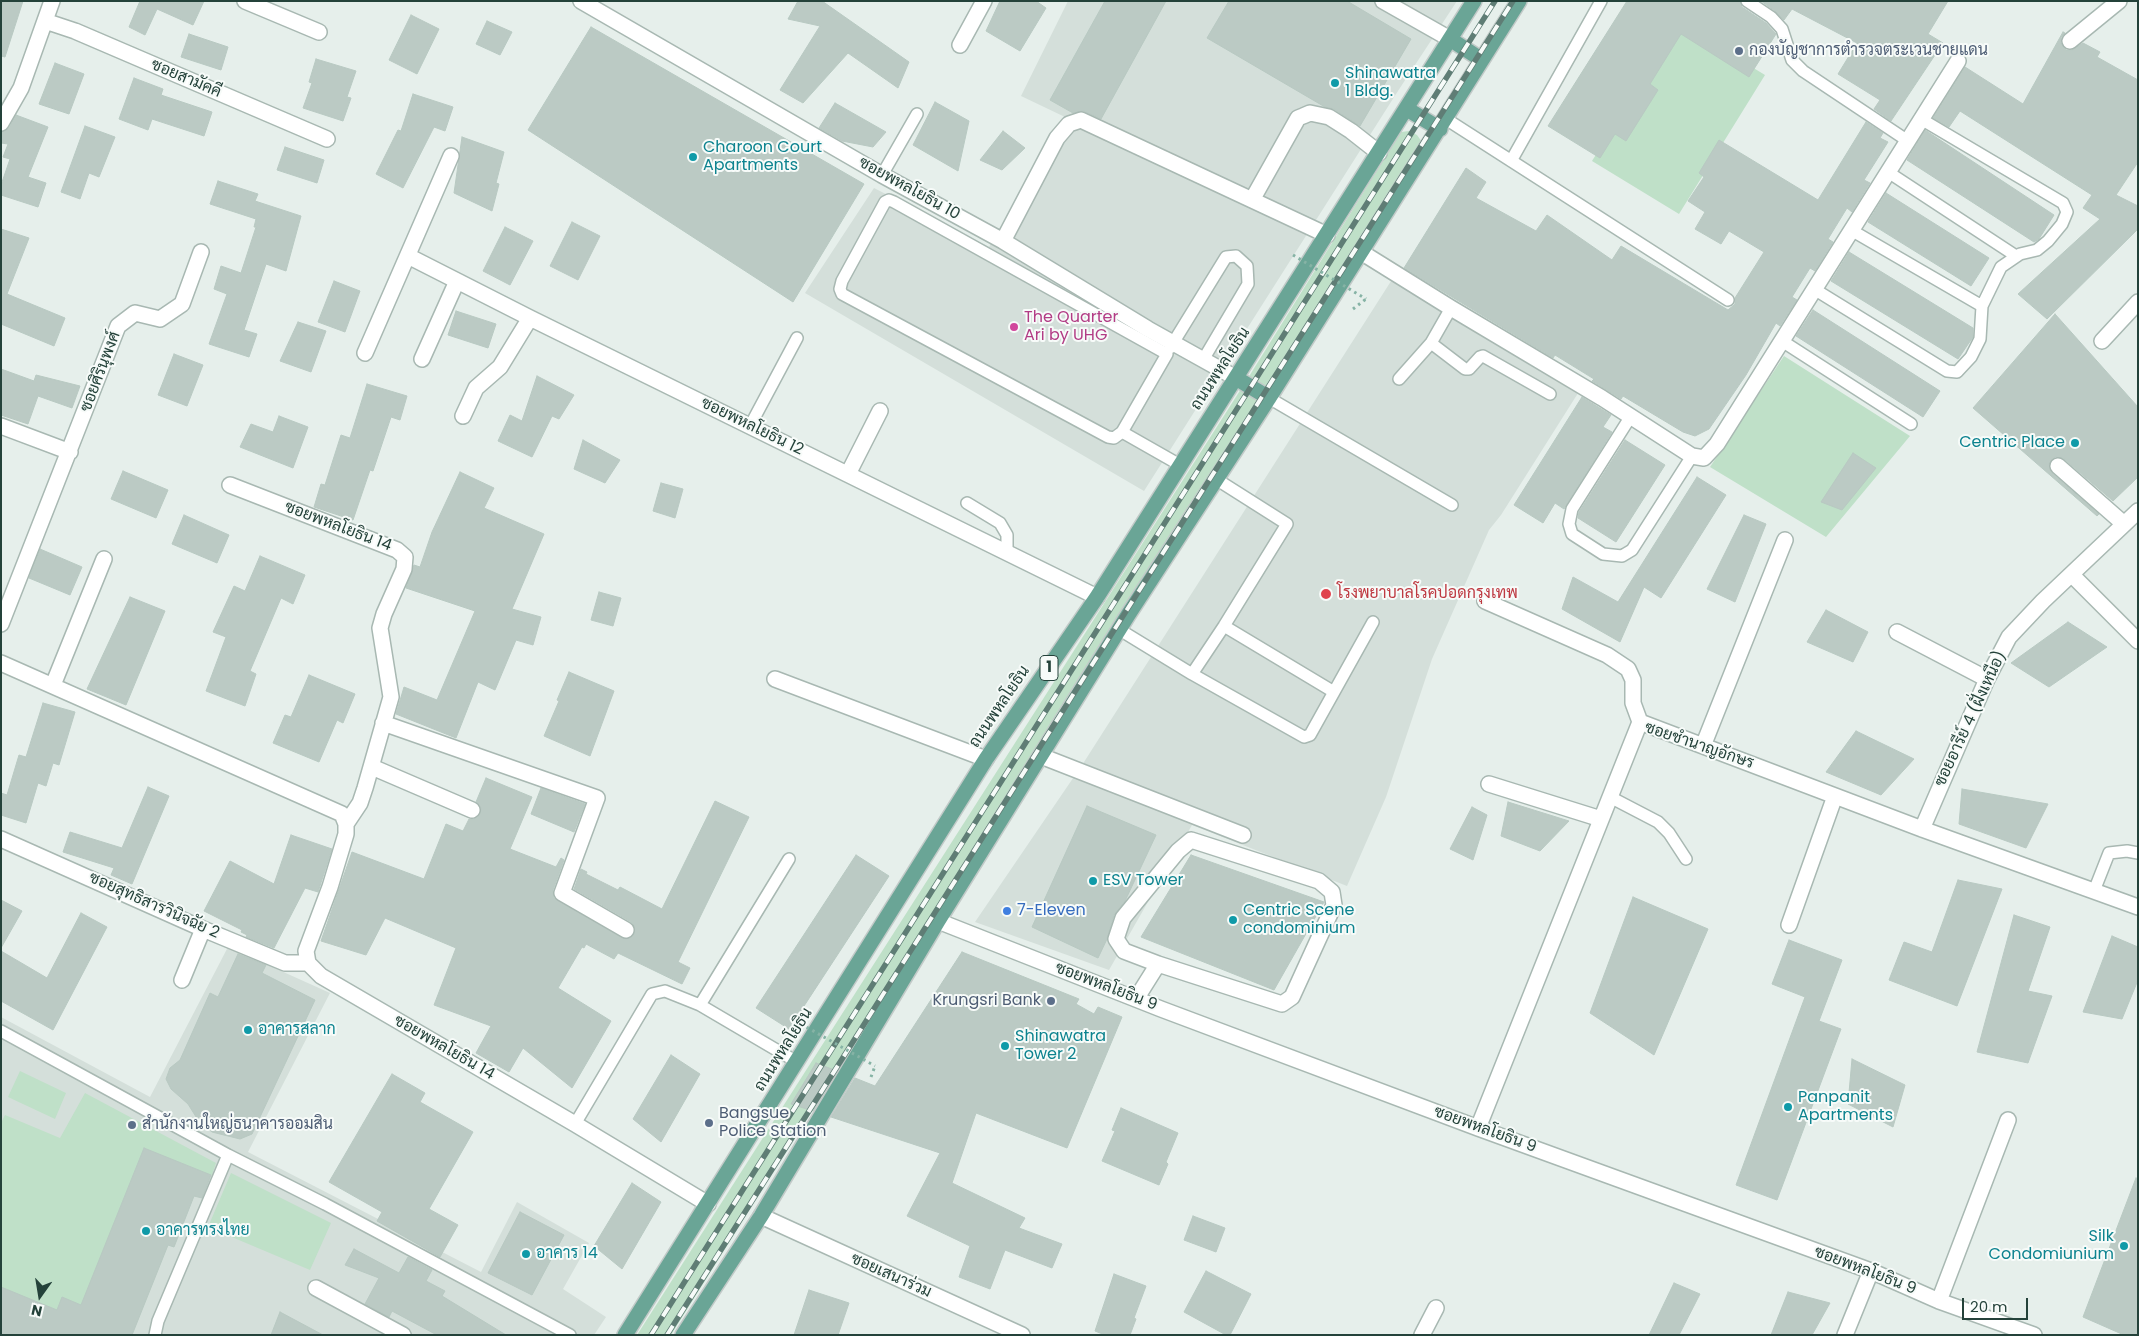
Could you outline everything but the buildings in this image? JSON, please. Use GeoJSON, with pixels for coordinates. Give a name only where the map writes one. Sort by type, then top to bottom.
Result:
{"type":"FeatureCollection","features":[{"type":"Feature","properties":{"kind":"main road","name":"ถนนพหลโยธิน"},"geometry":{"type":"LineString","coordinates":[[625,1335],[986,759],[1097,597],[1474,1]]}},
{"type":"Feature","properties":{"kind":"main road"},"geometry":{"type":"LineString","coordinates":[[683,1335],[760,1216],[1041,756],[1443,124],[1519,1]]}},
{"type":"Feature","properties":{"kind":"main road"},"geometry":{"type":"LineString","coordinates":[[1450,39],[1482,60]]}},
{"type":"Feature","properties":{"kind":"main road"},"geometry":{"type":"LineString","coordinates":[[1408,108],[1443,124]]}},
{"type":"Feature","properties":{"kind":"main road"},"geometry":{"type":"LineString","coordinates":[[1236,378],[1269,398]]}},
{"type":"Feature","properties":{"kind":"street"},"geometry":{"type":"LineString","coordinates":[[1,123],[21,88],[52,1]]}},
{"type":"Feature","properties":{"kind":"street"},"geometry":{"type":"LineString","coordinates":[[245,1],[319,32]]}},
{"type":"Feature","properties":{"kind":"street","name":"ซอยพหลโยธิน 10"},"geometry":{"type":"LineString","coordinates":[[581,1],[669,59],[1003,241],[1170,349],[1203,360],[1236,378]]}},
{"type":"Feature","properties":{"kind":"street"},"geometry":{"type":"LineString","coordinates":[[960,45],[984,1]]}},
{"type":"Feature","properties":{"kind":"street"},"geometry":{"type":"LineString","coordinates":[[1383,1],[1450,39]]}},
{"type":"Feature","properties":{"kind":"street"},"geometry":{"type":"LineString","coordinates":[[2070,41],[2119,1]]}},
{"type":"Feature","properties":{"kind":"street","name":"ซอยสามัคคี"},"geometry":{"type":"LineString","coordinates":[[44,20],[75,31],[327,138]]}},
{"type":"Feature","properties":{"kind":"street"},"geometry":{"type":"LineString","coordinates":[[1361,252],[1632,416],[1692,456],[1704,458],[1713,449],[1958,61]]}},
{"type":"Feature","properties":{"kind":"street"},"geometry":{"type":"LineString","coordinates":[[1252,200],[1298,118],[1310,113],[1329,117],[1379,153]]}},
{"type":"Feature","properties":{"kind":"street"},"geometry":{"type":"LineString","coordinates":[[1003,241],[1057,138],[1069,124],[1081,120],[1327,235]]}},
{"type":"Feature","properties":{"kind":"street"},"geometry":{"type":"LineString","coordinates":[[365,353],[451,156]]}},
{"type":"Feature","properties":{"kind":"street","name":"ซอยศิรินุพงศ์"},"geometry":{"type":"LineString","coordinates":[[1,624],[118,326],[135,314],[160,318],[182,304],[201,252]]}},
{"type":"Feature","properties":{"kind":"street","name":"ซอยพหลโยธิน 12"},"geometry":{"type":"LineString","coordinates":[[408,256],[1097,597]]}},
{"type":"Feature","properties":{"kind":"street"},"geometry":{"type":"LineString","coordinates":[[422,360],[457,281]]}},
{"type":"Feature","properties":{"kind":"street"},"geometry":{"type":"LineString","coordinates":[[2102,341],[2138,302]]}},
{"type":"Feature","properties":{"kind":"street"},"geometry":{"type":"LineString","coordinates":[[463,416],[476,388],[500,367],[530,318]]}},
{"type":"Feature","properties":{"kind":"street"},"geometry":{"type":"LineString","coordinates":[[848,474],[880,410]]}},
{"type":"Feature","properties":{"kind":"street"},"geometry":{"type":"LineString","coordinates":[[1,426],[70,452]]}},
{"type":"Feature","properties":{"kind":"street"},"geometry":{"type":"LineString","coordinates":[[2058,466],[2124,524]]}},
{"type":"Feature","properties":{"kind":"street","name":"ซอยพหลโยธิน 14"},"geometry":{"type":"LineString","coordinates":[[230,485],[397,550],[404,557],[404,569],[384,614],[380,628],[391,697],[360,803],[346,824],[346,834],[330,887],[306,951],[308,963],[321,976],[576,1124],[708,1204]]}},
{"type":"Feature","properties":{"kind":"street","name":"ซอยอารีย์ 4 (ฝั่งเหนือ)"},"geometry":{"type":"LineString","coordinates":[[1922,829],[1986,679],[2009,637],[2043,601],[2138,511]]}},
{"type":"Feature","properties":{"kind":"street"},"geometry":{"type":"LineString","coordinates":[[1703,746],[1785,540]]}},
{"type":"Feature","properties":{"kind":"street"},"geometry":{"type":"LineString","coordinates":[[53,686],[104,559]]}},
{"type":"Feature","properties":{"kind":"street"},"geometry":{"type":"LineString","coordinates":[[2072,575],[2138,640]]}},
{"type":"Feature","properties":{"kind":"street"},"geometry":{"type":"LineString","coordinates":[[1486,600],[1607,655],[1628,668],[1633,680],[1633,703],[1640,722]]}},
{"type":"Feature","properties":{"kind":"street"},"geometry":{"type":"LineString","coordinates":[[1897,632],[1986,679]]}},
{"type":"Feature","properties":{"kind":"street"},"geometry":{"type":"LineString","coordinates":[[1,663],[332,808],[342,814],[346,824]]}},
{"type":"Feature","properties":{"kind":"street"},"geometry":{"type":"LineString","coordinates":[[776,679],[986,759]]}},
{"type":"Feature","properties":{"kind":"street","name":"ซอยชำนาญอักษร"},"geometry":{"type":"LineString","coordinates":[[1478,1128],[1640,722],[1922,829],[2138,907]]}},
{"type":"Feature","properties":{"kind":"street"},"geometry":{"type":"LineString","coordinates":[[383,723],[597,798],[562,893],[626,930]]}},
{"type":"Feature","properties":{"kind":"street"},"geometry":{"type":"LineString","coordinates":[[1041,756],[1243,835]]}},
{"type":"Feature","properties":{"kind":"street"},"geometry":{"type":"LineString","coordinates":[[372,767],[472,810]]}},
{"type":"Feature","properties":{"kind":"street"},"geometry":{"type":"LineString","coordinates":[[1488,784],[1602,819]]}},
{"type":"Feature","properties":{"kind":"street"},"geometry":{"type":"LineString","coordinates":[[1790,925],[1835,796]]}},
{"type":"Feature","properties":{"kind":"street","name":"ซอยสุทธิสารวินิจฉัย 2"},"geometry":{"type":"LineString","coordinates":[[1,839],[203,929],[285,963],[308,963]]}},
{"type":"Feature","properties":{"kind":"street"},"geometry":{"type":"LineString","coordinates":[[1191,840],[1319,882],[1332,892],[1334,904],[1292,997],[1282,1004],[1158,964],[1124,951],[1116,939],[1123,918],[1178,851],[1191,840]]}},
{"type":"Feature","properties":{"kind":"street","name":"ซอยพหลโยธิน 9"},"geometry":{"type":"LineString","coordinates":[[938,922],[1478,1128],[1871,1271],[1939,1300],[2034,1335]]}},
{"type":"Feature","properties":{"kind":"street"},"geometry":{"type":"LineString","coordinates":[[182,980],[203,929]]}},
{"type":"Feature","properties":{"kind":"street"},"geometry":{"type":"LineString","coordinates":[[1136,999],[1158,964]]}},
{"type":"Feature","properties":{"kind":"street"},"geometry":{"type":"LineString","coordinates":[[1939,1300],[2008,1120]]}},
{"type":"Feature","properties":{"kind":"street","name":"ซอยเสนาร่วม"},"geometry":{"type":"LineString","coordinates":[[760,1216],[1022,1335]]}},
{"type":"Feature","properties":{"kind":"street"},"geometry":{"type":"LineString","coordinates":[[1845,1335],[1871,1271]]}},
{"type":"Feature","properties":{"kind":"street"},"geometry":{"type":"LineString","coordinates":[[316,1288],[403,1335]]}},
{"type":"Feature","properties":{"kind":"street"},"geometry":{"type":"LineString","coordinates":[[1422,1335],[1436,1308]]}},
{"type":"Feature","properties":{"kind":"lane"},"geometry":{"type":"LineString","coordinates":[[1511,160],[1601,1]]}},
{"type":"Feature","properties":{"kind":"lane"},"geometry":{"type":"LineString","coordinates":[[1747,1],[1771,17],[1782,29],[1792,60],[1803,71],[1908,141]]}},
{"type":"Feature","properties":{"kind":"lane"},"geometry":{"type":"LineString","coordinates":[[882,175],[917,114]]}},
{"type":"Feature","properties":{"kind":"lane"},"geometry":{"type":"LineString","coordinates":[[1814,289],[1947,372],[1957,372],[1972,356],[1980,339],[1982,306],[2001,267],[2016,256],[2036,250],[2048,241],[2062,224],[2066,212],[2063,203],[1921,119]]}},
{"type":"Feature","properties":{"kind":"lane"},"geometry":{"type":"LineString","coordinates":[[1443,124],[1511,160],[1728,300]]}},
{"type":"Feature","properties":{"kind":"lane"},"geometry":{"type":"LineString","coordinates":[[1888,172],[2016,256]]}},
{"type":"Feature","properties":{"kind":"lane"},"geometry":{"type":"LineString","coordinates":[[1170,349],[889,200],[883,205],[842,281],[840,290],[842,294],[1108,438],[1114,438],[1122,432],[1226,257],[1236,256],[1246,266],[1248,284],[1203,360]]}},
{"type":"Feature","properties":{"kind":"lane"},"geometry":{"type":"LineString","coordinates":[[1852,230],[1982,306]]}},
{"type":"Feature","properties":{"kind":"lane"},"geometry":{"type":"LineString","coordinates":[[1399,379],[1431,343],[1451,308]]}},
{"type":"Feature","properties":{"kind":"lane"},"geometry":{"type":"LineString","coordinates":[[750,426],[797,338]]}},
{"type":"Feature","properties":{"kind":"lane"},"geometry":{"type":"LineString","coordinates":[[1782,341],[1911,424]]}},
{"type":"Feature","properties":{"kind":"lane"},"geometry":{"type":"LineString","coordinates":[[1431,343],[1465,370],[1469,369],[1483,356],[1550,394]]}},
{"type":"Feature","properties":{"kind":"lane"},"geometry":{"type":"LineString","coordinates":[[1269,398],[1452,505]]}},
{"type":"Feature","properties":{"kind":"lane"},"geometry":{"type":"LineString","coordinates":[[1632,416],[1572,509],[1569,524],[1572,534],[1587,544],[1603,554],[1622,556],[1632,550],[1692,456]]}},
{"type":"Feature","properties":{"kind":"lane"},"geometry":{"type":"LineString","coordinates":[[1122,432],[1180,465]]}},
{"type":"Feature","properties":{"kind":"lane"},"geometry":{"type":"LineString","coordinates":[[1192,674],[1287,524],[1216,479]]}},
{"type":"Feature","properties":{"kind":"lane"},"geometry":{"type":"LineString","coordinates":[[967,503],[1000,523],[1007,535],[1007,552]]}},
{"type":"Feature","properties":{"kind":"lane"},"geometry":{"type":"LineString","coordinates":[[1120,630],[1192,674],[1304,737],[1310,735],[1373,622]]}},
{"type":"Feature","properties":{"kind":"lane"},"geometry":{"type":"LineString","coordinates":[[1224,626],[1334,692]]}},
{"type":"Feature","properties":{"kind":"lane"},"geometry":{"type":"LineString","coordinates":[[1610,796],[1658,822],[1669,833],[1686,859]]}},
{"type":"Feature","properties":{"kind":"lane"},"geometry":{"type":"LineString","coordinates":[[2094,891],[2109,853],[2127,851],[2138,853]]}},
{"type":"Feature","properties":{"kind":"lane"},"geometry":{"type":"LineString","coordinates":[[700,1005],[789,859]]}},
{"type":"Feature","properties":{"kind":"lane"},"geometry":{"type":"LineString","coordinates":[[576,1124],[652,994],[665,991],[700,1005],[797,1062]]}},
{"type":"Feature","properties":{"kind":"lane"},"geometry":{"type":"LineString","coordinates":[[1,1031],[228,1155],[325,1204],[570,1335]]}},
{"type":"Feature","properties":{"kind":"lane"},"geometry":{"type":"LineString","coordinates":[[155,1335],[158,1321],[228,1155]]}},
{"type":"Feature","properties":{"kind":"path"},"geometry":{"type":"LineString","coordinates":[[1293,255],[1366,299],[1353,309]]}},
{"type":"Feature","properties":{"kind":"path"},"geometry":{"type":"LineString","coordinates":[[801,1024],[874,1066],[871,1077]]}},
{"type":"Feature","properties":{"kind":"shaded area"},"geometry":{"type":"Polygon","coordinates":[[[1068,1],[1457,1],[1144,491],[805,293],[874,188],[989,247],[1065,117],[1021,96],[1068,1]]]}},
{"type":"Feature","properties":{"kind":"shaded area","name":"โรงพยาบาลโรคปอดกรุงเทพ"},"geometry":{"type":"Polygon","coordinates":[[[1393,278],[1580,390],[1501,515],[1489,530],[1432,659],[1386,797],[1347,886],[1192,825],[1109,970],[975,922],[1084,762],[1393,278]]]}},
{"type":"Feature","properties":{"kind":"shaded area","name":"สำนักงานใหญ่ธนาคารออมสิน"},"geometry":{"type":"Polygon","coordinates":[[[228,947],[330,993],[248,1152],[481,1272],[517,1202],[589,1243],[563,1289],[606,1317],[594,1335],[1,1335],[1,1017],[150,1097],[228,947]]]}},
{"type":"Feature","properties":{"kind":"green space"},"geometry":{"type":"Polygon","coordinates":[[[1678,22],[1765,75],[1679,214],[1592,161],[1678,22]]]}},
{"type":"Feature","properties":{"kind":"green space"},"geometry":{"type":"Polygon","coordinates":[[[1409,131],[1417,135],[1422,142],[1093,660],[671,1335],[637,1335],[1248,378],[1401,132],[1409,131]]]}},
{"type":"Feature","properties":{"kind":"green space"},"geometry":{"type":"Polygon","coordinates":[[[1784,356],[1910,436],[1826,537],[1710,467],[1784,356]]]}},
{"type":"Feature","properties":{"kind":"green space"},"geometry":{"type":"Polygon","coordinates":[[[20,1071],[66,1093],[55,1119],[8,1097],[20,1071]]]}},
{"type":"Feature","properties":{"kind":"green space"},"geometry":{"type":"Polygon","coordinates":[[[85,1093],[216,1163],[212,1175],[181,1180],[81,1305],[1,1335],[1,1123],[5,1115],[60,1138],[85,1093]]]}},
{"type":"Feature","properties":{"kind":"green space"},"geometry":{"type":"Polygon","coordinates":[[[231,1173],[331,1223],[310,1270],[208,1227],[231,1173]]]}},
{"type":"Feature","properties":{"kind":"railway"},"geometry":{"type":"LineString","coordinates":[[651,1335],[1495,1]]}},
{"type":"Feature","properties":{"kind":"railway"},"geometry":{"type":"LineString","coordinates":[[667,1335],[1513,1]]}},
{"type":"Feature","properties":{"kind":"place","name":"กองบัญชาการตำรวจตระเวนชายแดน"},"geometry":{"type":"Point","coordinates":[1739,51]}},
{"type":"Feature","properties":{"kind":"place","name":"Shinawatra 1 Bldg."},"geometry":{"type":"Point","coordinates":[1335,83]}},
{"type":"Feature","properties":{"kind":"place","name":"Charoon Court Apartments"},"geometry":{"type":"Point","coordinates":[693,157]}},
{"type":"Feature","properties":{"kind":"place","name":"The Quarter Ari by UHG"},"geometry":{"type":"Point","coordinates":[1014,327]}},
{"type":"Feature","properties":{"kind":"place","name":"Centric Place"},"geometry":{"type":"Point","coordinates":[2075,443]}},
{"type":"Feature","properties":{"kind":"place","name":"โรงพยาบาลโรคปอดกรุงเทพ"},"geometry":{"type":"Point","coordinates":[1326,594]}},
{"type":"Feature","properties":{"kind":"place","name":"ESV Tower"},"geometry":{"type":"Point","coordinates":[1093,881]}},
{"type":"Feature","properties":{"kind":"place","name":"7-Eleven"},"geometry":{"type":"Point","coordinates":[1007,911]}},
{"type":"Feature","properties":{"kind":"place","name":"Centric Scene condominium"},"geometry":{"type":"Point","coordinates":[1233,920]}},
{"type":"Feature","properties":{"kind":"place","name":"Krungsri Bank"},"geometry":{"type":"Point","coordinates":[1051,1001]}},
{"type":"Feature","properties":{"kind":"place","name":"อาคารสลาก"},"geometry":{"type":"Point","coordinates":[248,1030]}},
{"type":"Feature","properties":{"kind":"place","name":"Shinawatra Tower 2"},"geometry":{"type":"Point","coordinates":[1005,1046]}},
{"type":"Feature","properties":{"kind":"place","name":"Panpanit Apartments"},"geometry":{"type":"Point","coordinates":[1788,1107]}},
{"type":"Feature","properties":{"kind":"place","name":"Bangsue Police Station"},"geometry":{"type":"Point","coordinates":[709,1123]}},
{"type":"Feature","properties":{"kind":"place","name":"สำนักงานใหญ่ธนาคารออมสิน"},"geometry":{"type":"Point","coordinates":[132,1125]}},
{"type":"Feature","properties":{"kind":"place","name":"อาคารทรงไทย"},"geometry":{"type":"Point","coordinates":[146,1231]}},
{"type":"Feature","properties":{"kind":"place","name":"Silk Condomiunium"},"geometry":{"type":"Point","coordinates":[2124,1246]}},
{"type":"Feature","properties":{"kind":"place","name":"อาคาร 14"},"geometry":{"type":"Point","coordinates":[526,1254]}}]}
